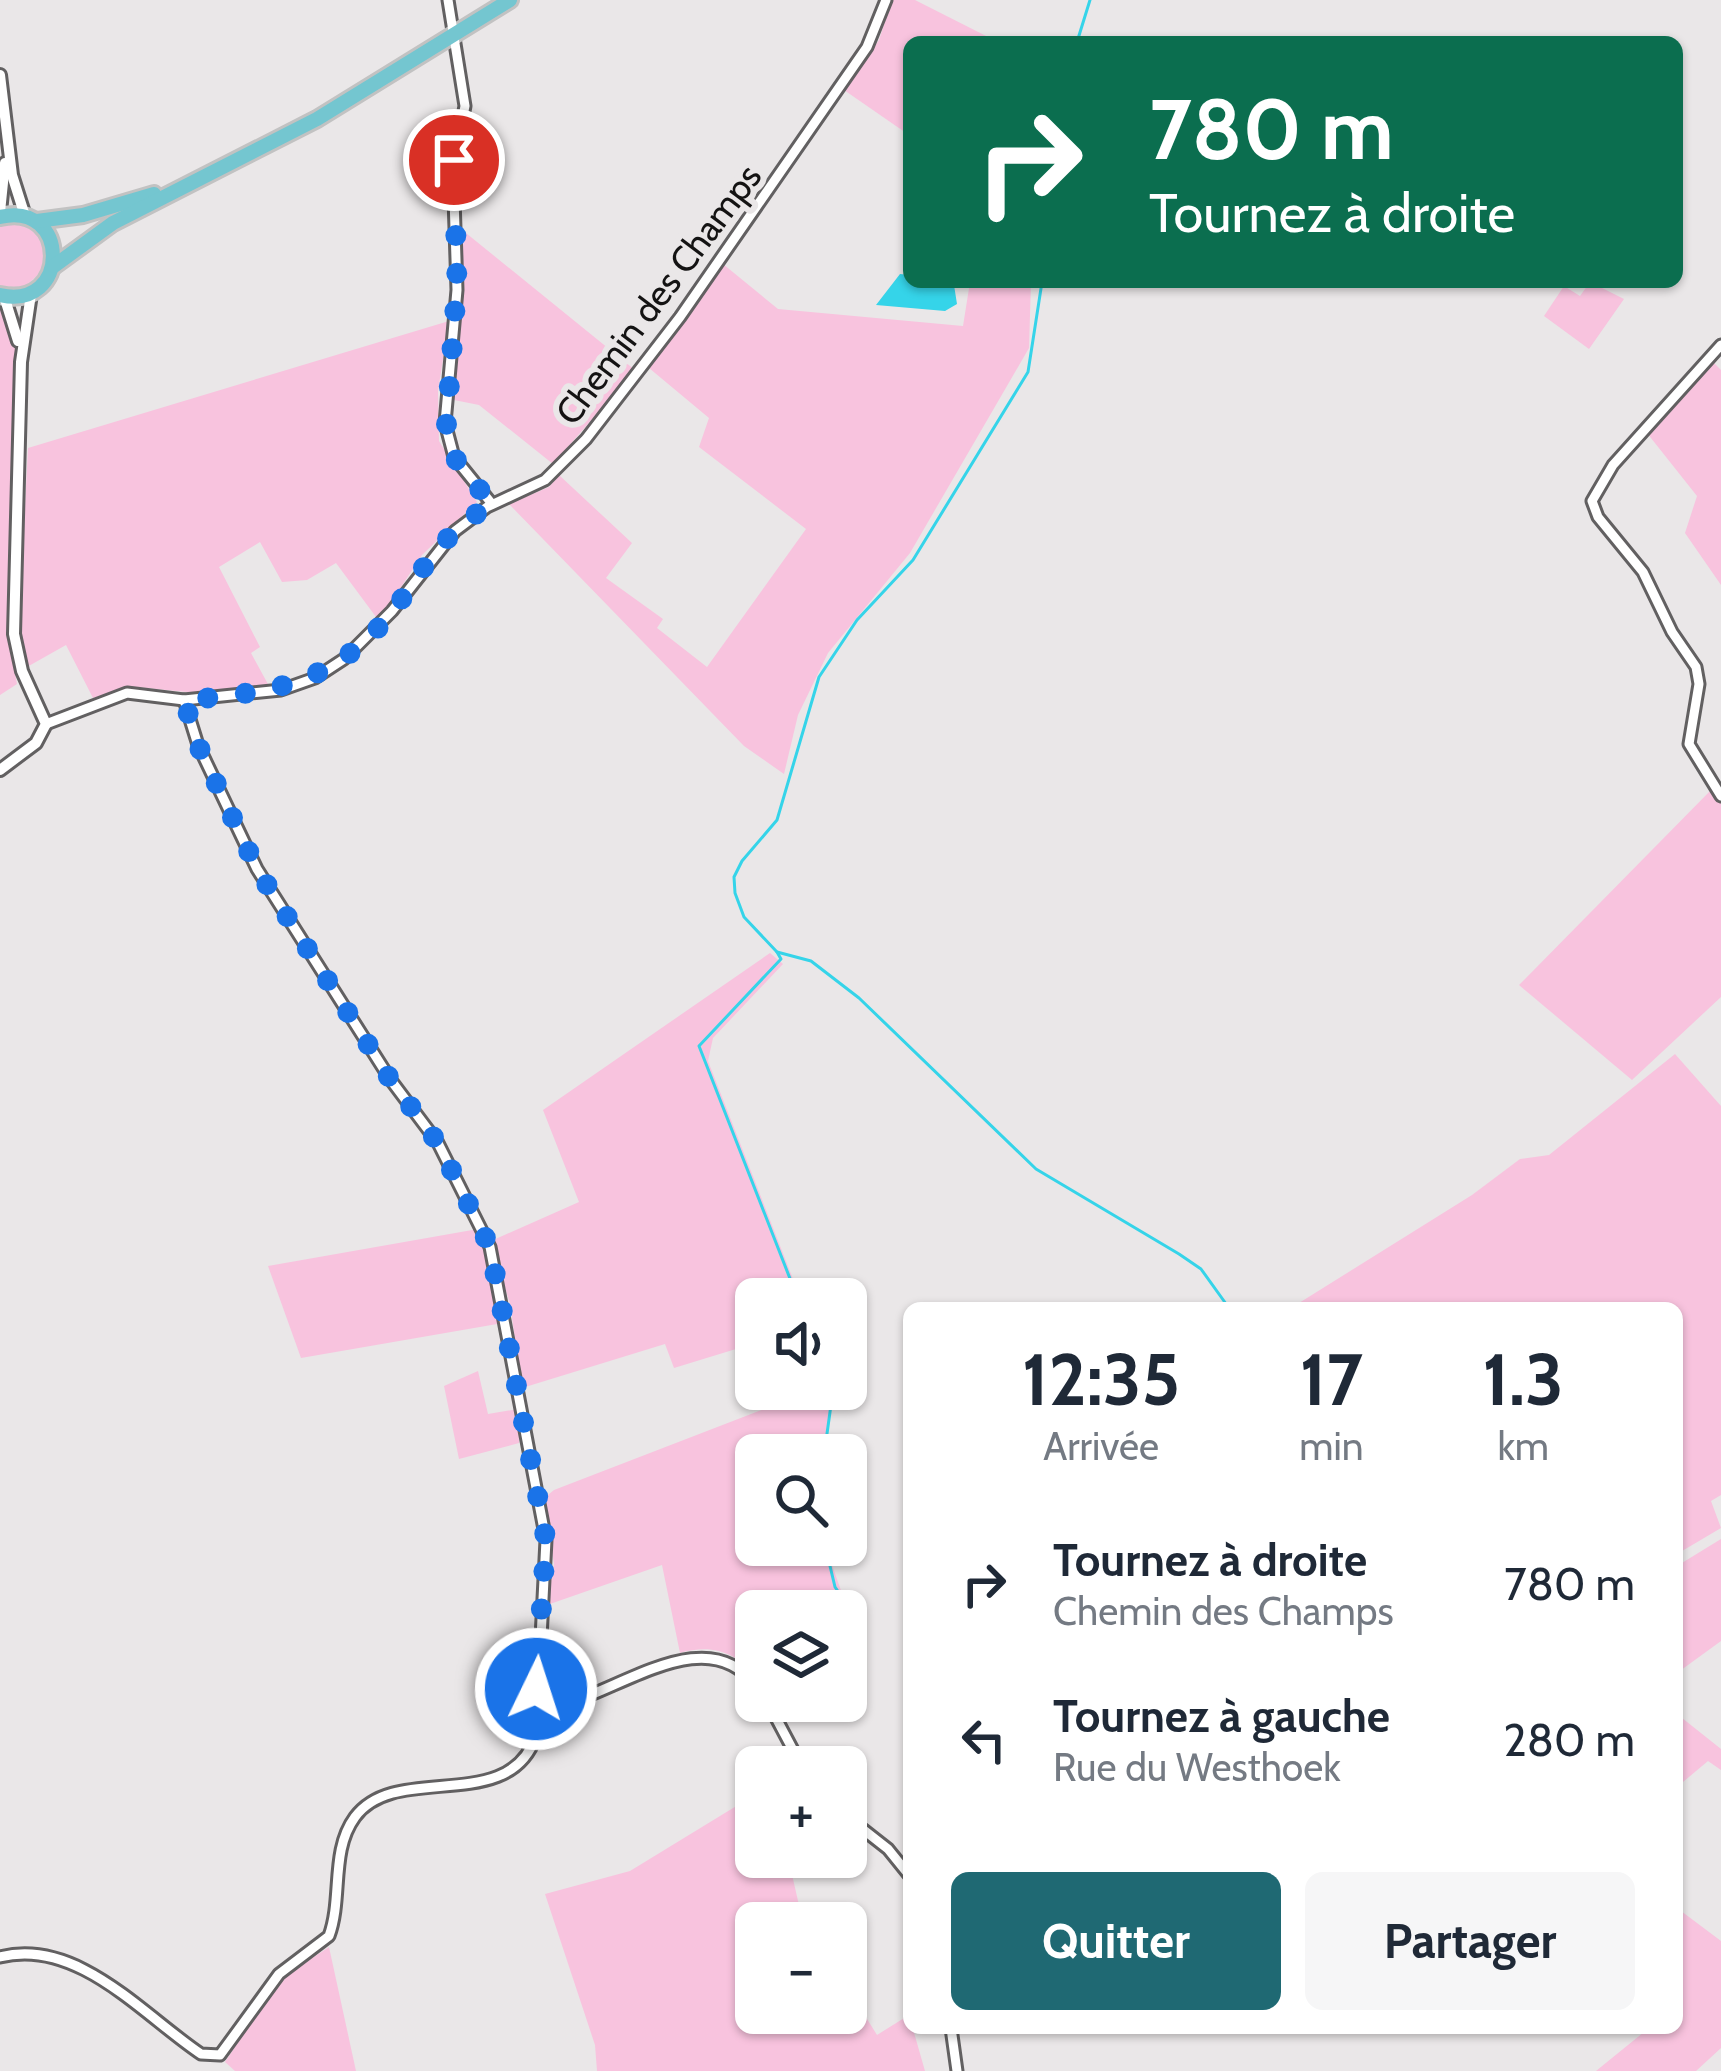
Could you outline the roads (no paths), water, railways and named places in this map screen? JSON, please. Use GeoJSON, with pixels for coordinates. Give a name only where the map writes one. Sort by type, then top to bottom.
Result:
{"type":"FeatureCollection","features":[{"type":"Feature","properties":{"kind":"main road"},"geometry":{"type":"LineString","coordinates":[[2,295],[31,294],[54,266],[103,230],[307,124],[510,0]]}},
{"type":"Feature","properties":{"kind":"main road"},"geometry":{"type":"LineString","coordinates":[[0,214],[31,219],[102,211],[204,176]]}},
{"type":"Feature","properties":{"kind":"main road"},"geometry":{"type":"LineString","coordinates":[[31,219],[52,238],[54,266]]}},
{"type":"Feature","properties":{"kind":"street"},"geometry":{"type":"LineString","coordinates":[[448,0],[465,106],[453,167],[457,282],[445,423],[451,452],[492,505]]}},
{"type":"Feature","properties":{"kind":"street","name":"Chemin des Champs"},"geometry":{"type":"LineString","coordinates":[[46,724],[120,695],[146,693],[184,700],[272,692],[324,673],[386,618],[451,536],[492,505],[545,480],[631,384],[867,47],[886,0]]}},
{"type":"Feature","properties":{"kind":"street"},"geometry":{"type":"LineString","coordinates":[[0,75],[6,136],[0,214]]}},
{"type":"Feature","properties":{"kind":"street"},"geometry":{"type":"LineString","coordinates":[[6,136],[31,219]]}},
{"type":"Feature","properties":{"kind":"street"},"geometry":{"type":"LineString","coordinates":[[0,770],[36,743],[46,724],[22,670],[14,634],[20,362],[31,294]]}},
{"type":"Feature","properties":{"kind":"street"},"geometry":{"type":"LineString","coordinates":[[2,295],[14,321],[20,362]]}},
{"type":"Feature","properties":{"kind":"street"},"geometry":{"type":"LineString","coordinates":[[1721,345],[1618,458],[1592,501],[1598,517],[1646,577],[1672,632],[1696,667],[1700,684],[1689,744],[1721,796]]}},
{"type":"Feature","properties":{"kind":"street"},"geometry":{"type":"LineString","coordinates":[[0,1957],[35,1956],[88,1972],[196,2051],[220,2056],[279,1974],[329,1936],[341,1851],[358,1813],[386,1796],[472,1784],[505,1771],[531,1749],[537,1710],[546,1540],[490,1247],[438,1143],[390,1079],[257,869],[198,745],[184,700]]}},
{"type":"Feature","properties":{"kind":"street"},"geometry":{"type":"LineString","coordinates":[[537,1710],[699,1657],[735,1664]]}},
{"type":"Feature","properties":{"kind":"street"},"geometry":{"type":"LineString","coordinates":[[867,1832],[903,1868]]}},
{"type":"Feature","properties":{"kind":"street"},"geometry":{"type":"LineString","coordinates":[[952,2034],[957,2071]]}},
{"type":"Feature","properties":{"kind":"water"},"geometry":{"type":"Polygon","coordinates":[[[900,274],[903,288],[954,288],[957,304],[945,311],[876,305],[900,274]]]}},
{"type":"Feature","properties":{"kind":"waterway"},"geometry":{"type":"LineString","coordinates":[[1079,36],[1090,0]]}},
{"type":"Feature","properties":{"kind":"waterway"},"geometry":{"type":"LineString","coordinates":[[1041,288],[1028,372],[913,560],[857,620],[819,677],[777,820],[742,861],[734,877],[735,893],[744,917],[777,952],[811,961],[859,998],[1036,1169],[1201,1269],[1225,1302]]}},
{"type":"Feature","properties":{"kind":"waterway"},"geometry":{"type":"LineString","coordinates":[[777,952],[781,959],[699,1046],[790,1278]]}},
{"type":"Feature","properties":{"kind":"waterway"},"geometry":{"type":"LineString","coordinates":[[827,1434],[830,1410]]}},
{"type":"Feature","properties":{"kind":"waterway"},"geometry":{"type":"LineString","coordinates":[[830,1566],[837,1590]]}}]}
